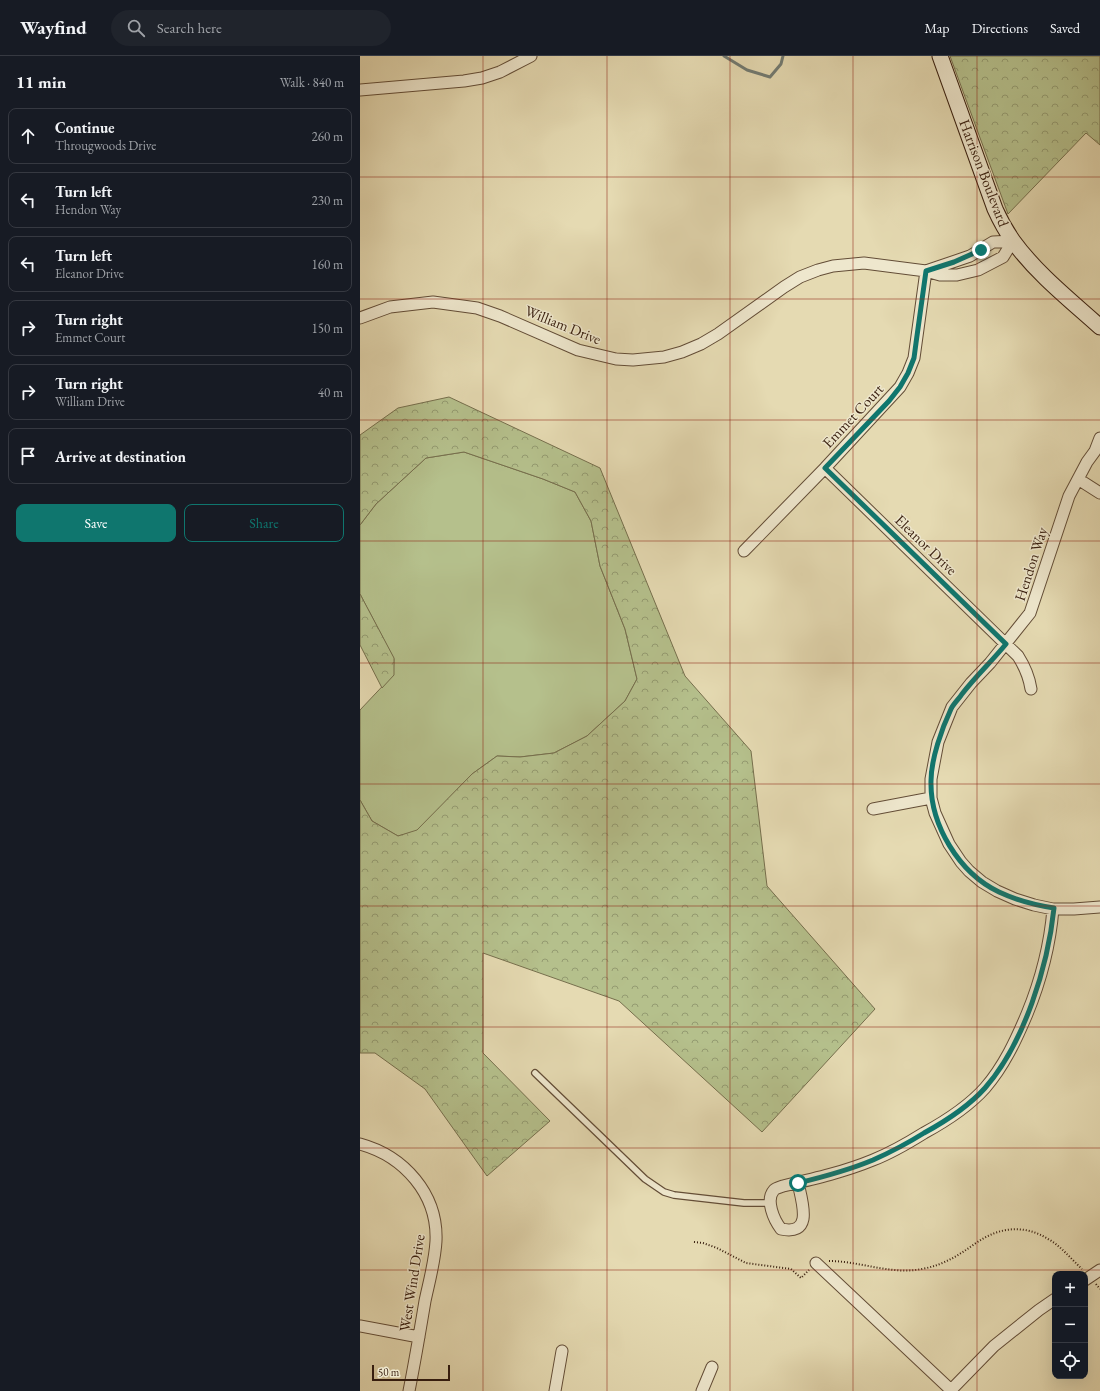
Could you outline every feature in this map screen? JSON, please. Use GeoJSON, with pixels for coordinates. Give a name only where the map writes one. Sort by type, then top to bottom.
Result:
{"type":"FeatureCollection","features":[{"type":"Feature","properties":{"kind":"street"},"geometry":{"type":"LineString","coordinates":[[360,90],[464,81],[482,78],[500,72],[531,56]]}},
{"type":"Feature","properties":{"kind":"street","name":"Harrison Boulevard"},"geometry":{"type":"LineString","coordinates":[[940,56],[995,209],[1003,225],[1013,241],[1045,277],[1100,327]]}},
{"type":"Feature","properties":{"kind":"street","name":"William Drive"},"geometry":{"type":"LineString","coordinates":[[926,271],[970,256],[993,242],[1013,241]]}},
{"type":"Feature","properties":{"kind":"street","name":"William Drive"},"geometry":{"type":"LineString","coordinates":[[360,318],[390,307],[433,302],[477,308],[591,354],[616,359],[649,359],[682,352],[701,344],[718,334],[800,277],[818,270],[833,266],[864,263],[926,271],[940,275],[956,275],[978,270],[1003,257],[1013,241]]}},
{"type":"Feature","properties":{"kind":"street","name":"Emmet Court"},"geometry":{"type":"LineString","coordinates":[[744,551],[889,401],[900,387],[914,358],[926,271]]}},
{"type":"Feature","properties":{"kind":"street","name":"Hendon Way"},"geometry":{"type":"LineString","coordinates":[[1100,438],[1097,450],[1069,496],[1030,613],[1006,644],[970,683],[952,707],[938,742],[930,780],[931,798],[935,813],[949,844],[969,870],[982,882],[1015,899],[1054,908],[1074,909],[1100,907]]}},
{"type":"Feature","properties":{"kind":"street","name":"Eleanor Drive"},"geometry":{"type":"LineString","coordinates":[[825,468],[1018,656],[1025,667],[1032,689]]}},
{"type":"Feature","properties":{"kind":"street"},"geometry":{"type":"LineString","coordinates":[[1078,479],[1100,493]]}},
{"type":"Feature","properties":{"kind":"street"},"geometry":{"type":"LineString","coordinates":[[873,809],[931,798]]}},
{"type":"Feature","properties":{"kind":"street"},"geometry":{"type":"LineString","coordinates":[[798,1183],[803,1208],[803,1221],[798,1228],[789,1231],[781,1229],[775,1221],[770,1203],[771,1195],[774,1189],[848,1169],[873,1160],[896,1149],[955,1114],[970,1103],[985,1088],[1006,1058],[1037,990],[1052,930],[1054,908]]}},
{"type":"Feature","properties":{"kind":"street","name":"West Wind Drive"},"geometry":{"type":"LineString","coordinates":[[360,1144],[387,1155],[405,1168],[422,1189],[433,1214],[436,1232],[435,1250],[409,1391]]}},
{"type":"Feature","properties":{"kind":"street"},"geometry":{"type":"LineString","coordinates":[[816,1263],[952,1391],[994,1346],[1052,1301]]}},
{"type":"Feature","properties":{"kind":"street"},"geometry":{"type":"LineString","coordinates":[[1088,1278],[1100,1270]]}},
{"type":"Feature","properties":{"kind":"street"},"geometry":{"type":"LineString","coordinates":[[360,1326],[419,1336]]}},
{"type":"Feature","properties":{"kind":"street"},"geometry":{"type":"LineString","coordinates":[[555,1391],[562,1351]]}},
{"type":"Feature","properties":{"kind":"street"},"geometry":{"type":"LineString","coordinates":[[702,1391],[712,1367]]}},
{"type":"Feature","properties":{"kind":"lane"},"geometry":{"type":"LineString","coordinates":[[536,1073],[645,1179],[664,1192],[674,1195],[744,1203],[770,1203]]}},
{"type":"Feature","properties":{"kind":"path"},"geometry":{"type":"LineString","coordinates":[[694,1242],[703,1243],[717,1248],[746,1263],[791,1269],[801,1278],[816,1263],[829,1261],[848,1261],[894,1270],[923,1269],[952,1260],[979,1241],[998,1231],[1017,1230],[1033,1233],[1049,1239],[1079,1271]]}},
{"type":"Feature","properties":{"kind":"path"},"geometry":{"type":"LineString","coordinates":[[1088,1280],[1100,1289]]}},
{"type":"Feature","properties":{"kind":"green space"},"geometry":{"type":"Polygon","coordinates":[[[950,56],[1100,56],[1100,145],[1086,133],[1008,214],[950,56]]]}},
{"type":"Feature","properties":{"kind":"green space"},"geometry":{"type":"Polygon","coordinates":[[[449,397],[600,468],[685,676],[751,751],[767,886],[875,1009],[762,1132],[619,1001],[483,953],[483,1053],[550,1121],[487,1176],[425,1089],[375,1053],[360,1053],[360,800],[372,821],[398,836],[417,830],[472,774],[497,756],[520,757],[554,753],[587,736],[625,701],[637,679],[625,629],[600,566],[591,521],[575,492],[543,479],[464,452],[426,458],[376,504],[360,525],[360,435],[398,408],[449,397]]]}},
{"type":"Feature","properties":{"kind":"green space"},"geometry":{"type":"Polygon","coordinates":[[[464,452],[543,479],[575,492],[591,521],[600,566],[625,629],[637,679],[625,701],[587,736],[554,753],[520,757],[497,756],[472,774],[417,831],[398,836],[372,821],[360,800],[360,710],[393,675],[394,659],[360,594],[360,525],[376,504],[426,458],[464,452]]]}},
{"type":"Feature","properties":{"kind":"green space"},"geometry":{"type":"Polygon","coordinates":[[[360,594],[394,658],[394,675],[382,688],[360,645],[360,594]]]}},
{"type":"Feature","properties":{"kind":"waterway"},"geometry":{"type":"LineString","coordinates":[[724,56],[747,70],[770,77],[781,64],[783,56]]}},
{"type":"Feature","properties":{"kind":"route"},"geometry":{"type":"LineString","coordinates":[[798,1183],[826,1176],[873,1160],[940,1124],[970,1103],[985,1088],[995,1074],[1006,1058],[1019,1032],[1037,990],[1052,930],[1054,908],[1034,905],[997,891],[982,882],[961,862],[954,853],[941,828],[931,798],[930,780],[938,742],[952,707],[970,683],[1006,644],[825,468],[889,401],[900,387],[908,373],[914,358],[926,271],[970,256],[981,250]]}}]}
